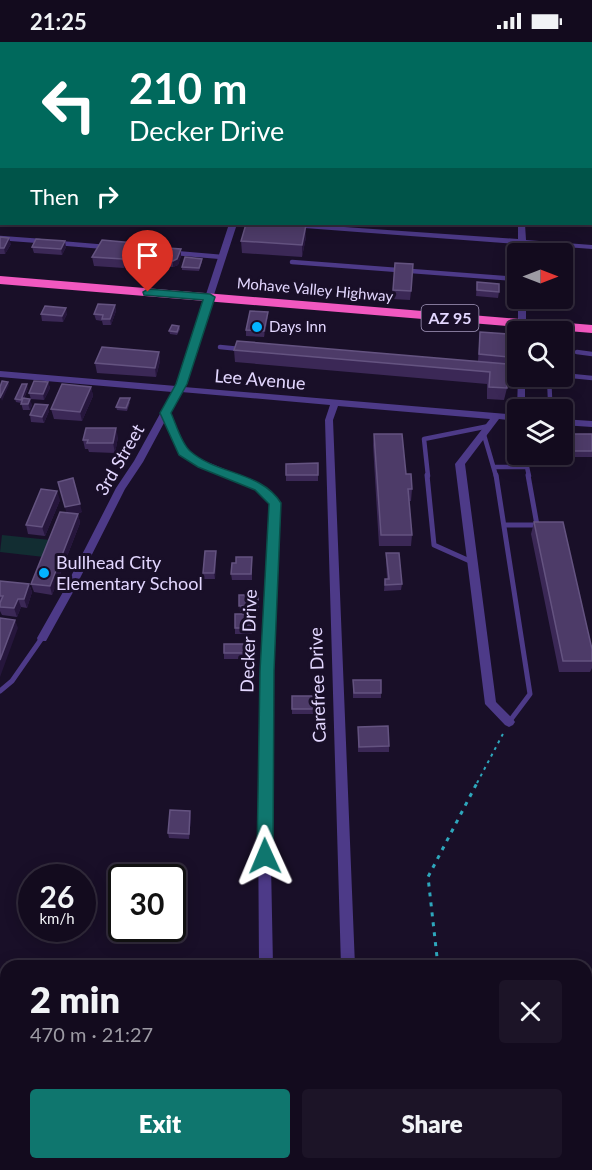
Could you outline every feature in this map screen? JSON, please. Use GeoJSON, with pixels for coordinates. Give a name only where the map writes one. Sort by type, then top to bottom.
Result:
{"type":"FeatureCollection","features":[{"type":"Feature","properties":{"kind":"highway","name":"Mohave Valley Highway"},"geometry":{"type":"LineString","coordinates":[[0,280],[210,297],[507,326]]}},
{"type":"Feature","properties":{"kind":"highway","name":"Mohave Valley Highway"},"geometry":{"type":"LineString","coordinates":[[573,328],[592,329]]}},
{"type":"Feature","properties":{"kind":"street","name":"3rd Street"},"geometry":{"type":"LineString","coordinates":[[42,638],[121,488],[182,384],[233,225]]}},
{"type":"Feature","properties":{"kind":"street"},"geometry":{"type":"LineString","coordinates":[[292,225],[592,247]]}},
{"type":"Feature","properties":{"kind":"street"},"geometry":{"type":"LineString","coordinates":[[522,225],[522,241]]}},
{"type":"Feature","properties":{"kind":"street","name":"Lee Avenue"},"geometry":{"type":"LineString","coordinates":[[0,375],[335,403],[490,426],[507,421]]}},
{"type":"Feature","properties":{"kind":"street","name":"Carefree Drive"},"geometry":{"type":"LineString","coordinates":[[335,403],[328,420],[348,960]]}},
{"type":"Feature","properties":{"kind":"street","name":"Decker Drive"},"geometry":{"type":"LineString","coordinates":[[166,413],[183,452],[190,458],[260,487],[275,503],[267,671],[264,813],[266,960]]}},
{"type":"Feature","properties":{"kind":"street"},"geometry":{"type":"LineString","coordinates":[[573,423],[592,424]]}},
{"type":"Feature","properties":{"kind":"street"},"geometry":{"type":"LineString","coordinates":[[490,426],[460,464],[490,704],[509,722]]}},
{"type":"Feature","properties":{"kind":"lane"},"geometry":{"type":"LineString","coordinates":[[0,238],[42,241]]}},
{"type":"Feature","properties":{"kind":"lane"},"geometry":{"type":"LineString","coordinates":[[53,242],[222,256]]}},
{"type":"Feature","properties":{"kind":"lane"},"geometry":{"type":"LineString","coordinates":[[292,262],[507,278]]}},
{"type":"Feature","properties":{"kind":"lane"},"geometry":{"type":"LineString","coordinates":[[220,347],[244,349]]}},
{"type":"Feature","properties":{"kind":"lane"},"geometry":{"type":"LineString","coordinates":[[577,352],[592,354]]}},
{"type":"Feature","properties":{"kind":"lane"},"geometry":{"type":"LineString","coordinates":[[494,371],[507,373]]}},
{"type":"Feature","properties":{"kind":"lane"},"geometry":{"type":"LineString","coordinates":[[573,376],[592,378]]}},
{"type":"Feature","properties":{"kind":"lane"},"geometry":{"type":"LineString","coordinates":[[473,563],[434,545],[424,439],[490,426],[530,693],[509,722]]}},
{"type":"Feature","properties":{"kind":"lane"},"geometry":{"type":"LineString","coordinates":[[495,467],[527,467],[537,525],[504,525]]}},
{"type":"Feature","properties":{"kind":"lane"},"geometry":{"type":"LineString","coordinates":[[0,691],[14,678],[31,650],[42,638]]}},
{"type":"Feature","properties":{"kind":"path"},"geometry":{"type":"LineString","coordinates":[[437,960],[428,877],[509,722]]}},
{"type":"Feature","properties":{"kind":"green space"},"geometry":{"type":"Polygon","coordinates":[[[2,535],[50,540],[44,557],[0,552],[2,535]]]}},
{"type":"Feature","properties":{"kind":"building"},"geometry":{"type":"Polygon","coordinates":[[[246,225],[306,225],[302,245],[241,241],[246,225]]]}},
{"type":"Feature","properties":{"kind":"building"},"geometry":{"type":"Polygon","coordinates":[[[0,237],[9,238],[4,248],[0,248],[0,237]]]}},
{"type":"Feature","properties":{"kind":"building"},"geometry":{"type":"Polygon","coordinates":[[[36,239],[65,241],[61,249],[32,247],[36,239]]]}},
{"type":"Feature","properties":{"kind":"building"},"geometry":{"type":"Polygon","coordinates":[[[102,240],[134,243],[123,259],[92,257],[102,240]]]}},
{"type":"Feature","properties":{"kind":"building"},"geometry":{"type":"Polygon","coordinates":[[[152,247],[181,249],[177,259],[173,261],[147,259],[152,247]]]}},
{"type":"Feature","properties":{"kind":"building"},"geometry":{"type":"Polygon","coordinates":[[[185,257],[202,259],[199,268],[182,267],[185,257]]]}},
{"type":"Feature","properties":{"kind":"building"},"geometry":{"type":"Polygon","coordinates":[[[395,263],[413,264],[411,291],[393,290],[395,263]]]}},
{"type":"Feature","properties":{"kind":"building"},"geometry":{"type":"Polygon","coordinates":[[[477,282],[499,284],[499,292],[477,290],[477,282]]]}},
{"type":"Feature","properties":{"kind":"building"},"geometry":{"type":"Polygon","coordinates":[[[98,304],[115,305],[110,319],[102,319],[103,315],[94,314],[98,304]]]}},
{"type":"Feature","properties":{"kind":"building"},"geometry":{"type":"Polygon","coordinates":[[[45,306],[66,308],[62,316],[41,314],[45,306]]]}},
{"type":"Feature","properties":{"kind":"building","name":"Days Inn"},"geometry":{"type":"Polygon","coordinates":[[[250,311],[268,312],[264,331],[246,330],[250,311]]]}},
{"type":"Feature","properties":{"kind":"building"},"geometry":{"type":"Polygon","coordinates":[[[172,325],[179,326],[177,332],[169,331],[172,325]]]}},
{"type":"Feature","properties":{"kind":"building"},"geometry":{"type":"Polygon","coordinates":[[[480,332],[507,334],[507,357],[479,354],[480,332]]]}},
{"type":"Feature","properties":{"kind":"building"},"geometry":{"type":"Polygon","coordinates":[[[237,341],[507,364],[507,388],[489,387],[490,372],[234,350],[237,341]]]}},
{"type":"Feature","properties":{"kind":"building"},"geometry":{"type":"Polygon","coordinates":[[[102,347],[159,352],[155,368],[95,363],[102,347]]]}},
{"type":"Feature","properties":{"kind":"building"},"geometry":{"type":"Polygon","coordinates":[[[2,381],[8,382],[0,398],[0,387],[2,381]]]}},
{"type":"Feature","properties":{"kind":"building"},"geometry":{"type":"Polygon","coordinates":[[[34,381],[48,382],[43,394],[29,393],[34,381]]]}},
{"type":"Feature","properties":{"kind":"building"},"geometry":{"type":"Polygon","coordinates":[[[22,384],[27,384],[21,400],[15,399],[22,384]]]}},
{"type":"Feature","properties":{"kind":"building"},"geometry":{"type":"Polygon","coordinates":[[[62,384],[91,387],[80,412],[51,409],[62,384]]]}},
{"type":"Feature","properties":{"kind":"building"},"geometry":{"type":"Polygon","coordinates":[[[23,398],[30,399],[28,404],[21,404],[23,398]]]}},
{"type":"Feature","properties":{"kind":"building"},"geometry":{"type":"Polygon","coordinates":[[[120,398],[130,398],[126,408],[116,407],[120,398]]]}},
{"type":"Feature","properties":{"kind":"building"},"geometry":{"type":"Polygon","coordinates":[[[35,404],[48,405],[42,417],[30,415],[35,404]]]}},
{"type":"Feature","properties":{"kind":"building"},"geometry":{"type":"Polygon","coordinates":[[[86,428],[116,428],[113,443],[87,443],[88,440],[83,440],[86,428]]]}},
{"type":"Feature","properties":{"kind":"building"},"geometry":{"type":"Polygon","coordinates":[[[374,434],[402,434],[406,474],[411,474],[412,489],[408,489],[412,535],[381,535],[374,434]]]}},
{"type":"Feature","properties":{"kind":"building"},"geometry":{"type":"Polygon","coordinates":[[[573,434],[592,434],[592,451],[573,451],[573,434]]]}},
{"type":"Feature","properties":{"kind":"building"},"geometry":{"type":"Polygon","coordinates":[[[318,463],[318,475],[286,475],[286,464],[318,463]]]}},
{"type":"Feature","properties":{"kind":"building"},"geometry":{"type":"Polygon","coordinates":[[[73,478],[80,504],[65,507],[58,482],[73,478]]]}},
{"type":"Feature","properties":{"kind":"building"},"geometry":{"type":"Polygon","coordinates":[[[41,489],[57,491],[42,527],[26,525],[41,489]]]}},
{"type":"Feature","properties":{"kind":"building"},"geometry":{"type":"Polygon","coordinates":[[[60,512],[78,514],[50,586],[31,584],[60,512]]]}},
{"type":"Feature","properties":{"kind":"building"},"geometry":{"type":"Polygon","coordinates":[[[534,522],[563,522],[592,649],[592,661],[563,661],[534,522]]]}},
{"type":"Feature","properties":{"kind":"building"},"geometry":{"type":"Polygon","coordinates":[[[205,551],[216,551],[214,573],[203,573],[205,551]]]}},
{"type":"Feature","properties":{"kind":"building"},"geometry":{"type":"Polygon","coordinates":[[[386,553],[399,553],[402,584],[385,585],[385,579],[389,579],[386,553]]]}},
{"type":"Feature","properties":{"kind":"building"},"geometry":{"type":"Polygon","coordinates":[[[236,557],[252,557],[251,574],[231,574],[232,563],[236,563],[236,557]]]}},
{"type":"Feature","properties":{"kind":"building"},"geometry":{"type":"Polygon","coordinates":[[[0,581],[29,584],[24,599],[18,599],[14,608],[0,607],[3,596],[0,596],[0,581]]]}},
{"type":"Feature","properties":{"kind":"building"},"geometry":{"type":"Polygon","coordinates":[[[239,595],[258,595],[258,605],[239,606],[239,595]]]}},
{"type":"Feature","properties":{"kind":"building"},"geometry":{"type":"Polygon","coordinates":[[[235,614],[251,614],[251,628],[235,628],[235,614]]]}},
{"type":"Feature","properties":{"kind":"building"},"geometry":{"type":"Polygon","coordinates":[[[0,618],[15,620],[0,660],[0,618]]]}},
{"type":"Feature","properties":{"kind":"building"},"geometry":{"type":"Polygon","coordinates":[[[224,644],[254,644],[254,653],[224,653],[224,644]]]}},
{"type":"Feature","properties":{"kind":"building"},"geometry":{"type":"Polygon","coordinates":[[[353,680],[381,680],[381,693],[354,693],[353,680]]]}},
{"type":"Feature","properties":{"kind":"building"},"geometry":{"type":"Polygon","coordinates":[[[292,696],[320,696],[321,709],[292,709],[292,696]]]}},
{"type":"Feature","properties":{"kind":"building"},"geometry":{"type":"Polygon","coordinates":[[[388,726],[389,746],[359,747],[358,727],[388,726]]]}},
{"type":"Feature","properties":{"kind":"building"},"geometry":{"type":"Polygon","coordinates":[[[170,810],[190,811],[189,834],[168,833],[170,810]]]}},
{"type":"Feature","properties":{"kind":"place","name":"Days Inn"},"geometry":{"type":"Point","coordinates":[257,327]}},
{"type":"Feature","properties":{"kind":"place","name":"Bullhead City Elementary School"},"geometry":{"type":"Point","coordinates":[44,573]}},
{"type":"Feature","properties":{"kind":"route"},"geometry":{"type":"LineString","coordinates":[[148,292],[210,297],[182,384],[166,413],[183,452],[215,470],[260,487],[275,503],[267,671],[265,856]]}}]}
